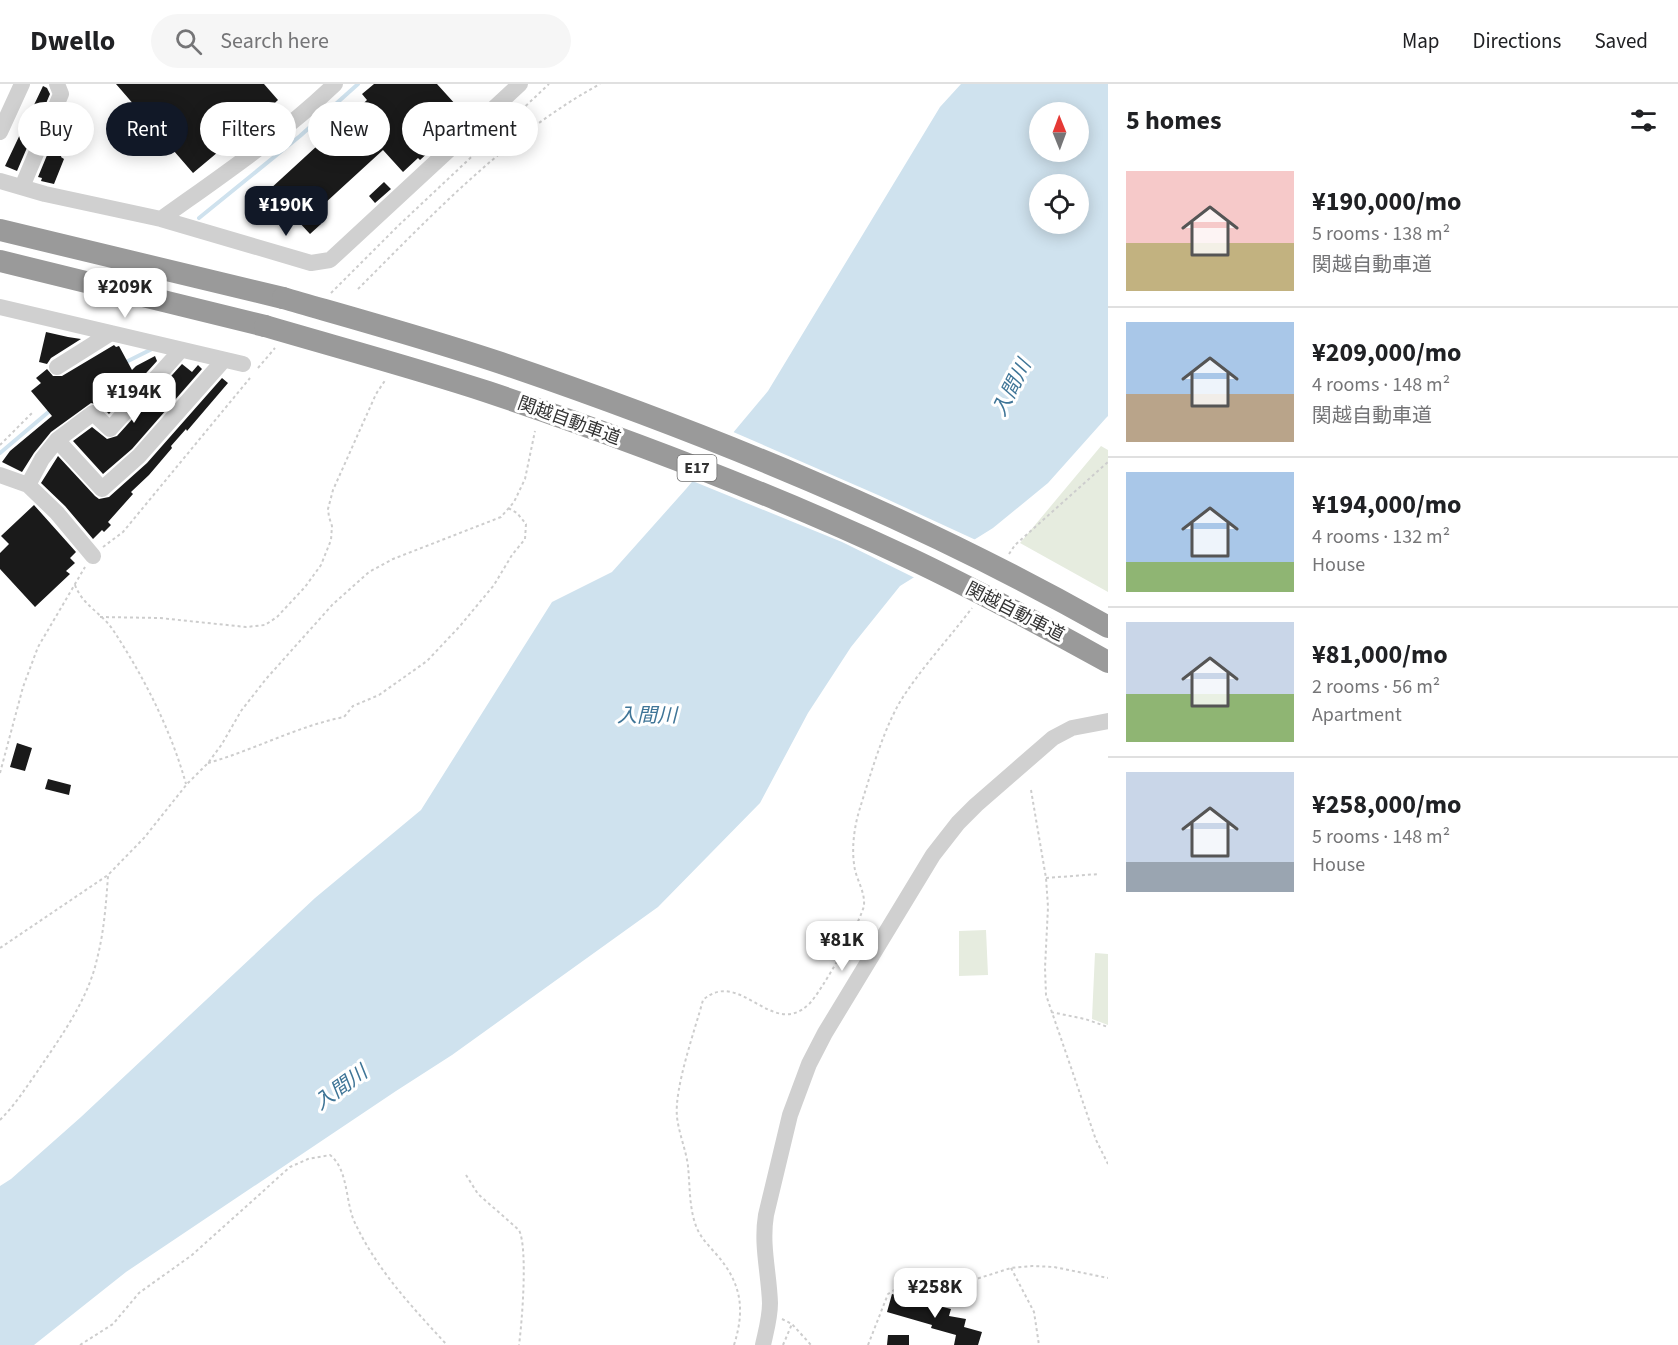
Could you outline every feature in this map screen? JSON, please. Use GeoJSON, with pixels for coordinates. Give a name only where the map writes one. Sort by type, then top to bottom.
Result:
{"type":"FeatureCollection","features":[{"type":"Feature","properties":{"kind":"highway","name":"関越自動車道"},"geometry":{"type":"LineString","coordinates":[[0,230],[283,298],[500,363],[730,447],[829,488],[1018,577],[1108,627]]}},
{"type":"Feature","properties":{"kind":"highway","name":"関越自動車道"},"geometry":{"type":"LineString","coordinates":[[0,261],[265,326],[487,392],[598,430],[808,513],[910,559],[1108,662]]}},
{"type":"Feature","properties":{"kind":"street"},"geometry":{"type":"LineString","coordinates":[[0,132],[22,84]]}},
{"type":"Feature","properties":{"kind":"street"},"geometry":{"type":"LineString","coordinates":[[21,187],[61,94],[57,84]]}},
{"type":"Feature","properties":{"kind":"street"},"geometry":{"type":"LineString","coordinates":[[161,219],[274,137],[309,109],[335,84]]}},
{"type":"Feature","properties":{"kind":"street"},"geometry":{"type":"LineString","coordinates":[[0,181],[161,219],[311,263],[330,260],[520,84]]}},
{"type":"Feature","properties":{"kind":"street"},"geometry":{"type":"LineString","coordinates":[[0,307],[243,364]]}},
{"type":"Feature","properties":{"kind":"street"},"geometry":{"type":"LineString","coordinates":[[57,367],[111,333]]}},
{"type":"Feature","properties":{"kind":"street"},"geometry":{"type":"LineString","coordinates":[[28,485],[42,459],[57,440],[93,413],[111,429],[181,350]]}},
{"type":"Feature","properties":{"kind":"street"},"geometry":{"type":"LineString","coordinates":[[57,440],[102,489],[139,456],[223,361]]}},
{"type":"Feature","properties":{"kind":"street"},"geometry":{"type":"LineString","coordinates":[[0,475],[28,485],[57,513],[93,556]]}},
{"type":"Feature","properties":{"kind":"street"},"geometry":{"type":"LineString","coordinates":[[763,1345],[769,1315],[763,1232],[766,1215],[790,1115],[802,1082],[825,1033],[933,855],[958,823],[999,783],[1053,738],[1072,728],[1108,721]]}},
{"type":"Feature","properties":{"kind":"path"},"geometry":{"type":"LineString","coordinates":[[358,289],[425,222],[523,134],[600,84]]}},
{"type":"Feature","properties":{"kind":"path"},"geometry":{"type":"LineString","coordinates":[[100,616],[160,618],[246,627],[265,625],[277,617],[305,587],[321,565],[331,540],[332,526],[328,509],[333,490],[376,394],[386,379]]}},
{"type":"Feature","properties":{"kind":"path"},"geometry":{"type":"LineString","coordinates":[[0,445],[32,414]]}},
{"type":"Feature","properties":{"kind":"path"},"geometry":{"type":"LineString","coordinates":[[0,948],[108,875],[144,838],[186,784],[208,763],[241,711],[266,680],[333,604],[369,572],[501,517],[514,502],[525,479],[535,431]]}},
{"type":"Feature","properties":{"kind":"path"},"geometry":{"type":"LineString","coordinates":[[1009,554],[1015,545],[1108,462]]}},
{"type":"Feature","properties":{"kind":"path"},"geometry":{"type":"LineString","coordinates":[[208,763],[242,754],[322,722],[344,717],[353,706],[379,694],[427,661],[494,585],[512,555],[525,539],[526,524],[508,508]]}},
{"type":"Feature","properties":{"kind":"path"},"geometry":{"type":"LineString","coordinates":[[0,773],[23,687],[38,647],[93,556]]}},
{"type":"Feature","properties":{"kind":"path"},"geometry":{"type":"LineString","coordinates":[[75,585],[79,596],[106,620],[113,630],[148,691],[168,731],[186,784]]}},
{"type":"Feature","properties":{"kind":"path"},"geometry":{"type":"LineString","coordinates":[[734,1345],[741,1314],[738,1290],[720,1258],[705,1242],[696,1227],[691,1207],[687,1161],[677,1117],[683,1071],[703,1000],[711,993],[730,991],[776,1013],[792,1016],[801,1012],[812,1002],[843,950],[864,906],[852,852],[859,809],[882,742],[904,695],[976,601]]}},
{"type":"Feature","properties":{"kind":"path"},"geometry":{"type":"LineString","coordinates":[[1031,790],[1046,878],[1048,907],[1046,995],[1096,1140],[1108,1164]]}},
{"type":"Feature","properties":{"kind":"path"},"geometry":{"type":"LineString","coordinates":[[1046,878],[1099,874]]}},
{"type":"Feature","properties":{"kind":"path"},"geometry":{"type":"LineString","coordinates":[[0,1120],[14,1106],[54,1049],[89,983],[97,959],[104,921],[108,875]]}},
{"type":"Feature","properties":{"kind":"path"},"geometry":{"type":"LineString","coordinates":[[1051,1012],[1085,1019],[1108,1027]]}},
{"type":"Feature","properties":{"kind":"path"},"geometry":{"type":"LineString","coordinates":[[80,1345],[113,1324],[139,1293],[192,1255],[290,1167],[308,1159],[330,1155],[336,1159],[340,1167],[351,1216],[371,1254],[388,1279],[447,1345]]}},
{"type":"Feature","properties":{"kind":"path"},"geometry":{"type":"LineString","coordinates":[[465,1175],[478,1194],[519,1230],[522,1236],[519,1345]]}},
{"type":"Feature","properties":{"kind":"path"},"geometry":{"type":"LineString","coordinates":[[868,1345],[888,1294],[892,1290],[928,1280],[951,1287],[1011,1268],[1054,1267],[1108,1278]]}},
{"type":"Feature","properties":{"kind":"path"},"geometry":{"type":"LineString","coordinates":[[1011,1268],[1034,1312],[1039,1345]]}},
{"type":"Feature","properties":{"kind":"path"},"geometry":{"type":"LineString","coordinates":[[769,1315],[792,1324],[811,1345]]}},
{"type":"Feature","properties":{"kind":"path"},"geometry":{"type":"LineString","coordinates":[[783,1345],[792,1324]]}},
{"type":"Feature","properties":{"kind":"shaded area"},"geometry":{"type":"Polygon","coordinates":[[[1101,446],[1108,450],[1108,592],[1020,543],[1101,446]]]}},
{"type":"Feature","properties":{"kind":"shaded area"},"geometry":{"type":"Polygon","coordinates":[[[986,930],[988,975],[959,976],[959,931],[986,930]]]}},
{"type":"Feature","properties":{"kind":"shaded area"},"geometry":{"type":"Polygon","coordinates":[[[1095,953],[1108,954],[1108,1025],[1092,1019],[1095,953]]]}},
{"type":"Feature","properties":{"kind":"water","name":"入間川"},"geometry":{"type":"Polygon","coordinates":[[[961,84],[1108,84],[1108,416],[1048,483],[993,528],[900,586],[851,647],[808,713],[760,803],[658,907],[452,1055],[126,1272],[34,1345],[0,1345],[0,1186],[11,1179],[81,1117],[315,898],[421,810],[552,602],[612,572],[686,489],[768,391],[940,107],[961,84]]]}},
{"type":"Feature","properties":{"kind":"pier"},"geometry":{"type":"Polygon","coordinates":[[[731,431],[978,541],[917,579],[842,542],[690,480],[731,431]]]}},
{"type":"Feature","properties":{"kind":"building"},"geometry":{"type":"Polygon","coordinates":[[[116,84],[264,84],[278,100],[276,102],[200,102],[200,156],[213,156],[193,173],[178,156],[188,156],[188,102],[132,102],[116,84]]]}},
{"type":"Feature","properties":{"kind":"building"},"geometry":{"type":"Polygon","coordinates":[[[374,84],[437,84],[453,102],[402,102],[402,156],[424,156],[420,160],[418,158],[403,172],[388,156],[390,102],[365,102],[367,100],[362,94],[374,84]]]}},
{"type":"Feature","properties":{"kind":"building"},"geometry":{"type":"Polygon","coordinates":[[[43,86],[47,88],[50,94],[47,102],[35,102],[43,86]]]}},
{"type":"Feature","properties":{"kind":"building"},"geometry":{"type":"Polygon","coordinates":[[[18,139],[18,156],[23,156],[17,171],[5,166],[18,139]]]}},
{"type":"Feature","properties":{"kind":"building"},"geometry":{"type":"Polygon","coordinates":[[[308,154],[308,156],[376,156],[312,215],[321,224],[310,234],[269,190],[308,154]]]}},
{"type":"Feature","properties":{"kind":"building"},"geometry":{"type":"Polygon","coordinates":[[[47,156],[61,156],[64,159],[54,184],[41,181],[42,178],[38,177],[47,156]]]}},
{"type":"Feature","properties":{"kind":"building"},"geometry":{"type":"Polygon","coordinates":[[[384,182],[391,189],[375,203],[369,196],[384,182]]]}},
{"type":"Feature","properties":{"kind":"building"},"geometry":{"type":"Polygon","coordinates":[[[46,332],[81,339],[51,358],[47,364],[39,362],[46,332]]]}},
{"type":"Feature","properties":{"kind":"building"},"geometry":{"type":"Polygon","coordinates":[[[114,345],[119,346],[132,370],[155,356],[157,361],[109,414],[100,405],[91,403],[51,432],[22,472],[2,462],[10,451],[52,416],[31,391],[41,383],[36,378],[47,369],[53,376],[62,376],[114,345]]]}},
{"type":"Feature","properties":{"kind":"building"},"geometry":{"type":"Polygon","coordinates":[[[182,364],[192,372],[198,365],[202,369],[132,449],[103,474],[73,441],[92,427],[107,439],[117,436],[182,364]]]}},
{"type":"Feature","properties":{"kind":"building"},"geometry":{"type":"Polygon","coordinates":[[[222,378],[228,383],[187,431],[186,429],[171,446],[172,448],[149,475],[131,492],[133,494],[108,522],[111,525],[93,539],[65,506],[41,483],[58,456],[95,496],[99,499],[109,497],[147,463],[222,378]]]}},
{"type":"Feature","properties":{"kind":"building"},"geometry":{"type":"Polygon","coordinates":[[[34,505],[76,552],[70,558],[75,563],[66,571],[70,574],[35,607],[0,569],[0,553],[9,544],[1,536],[34,505]]]}},
{"type":"Feature","properties":{"kind":"building"},"geometry":{"type":"Polygon","coordinates":[[[17,743],[32,748],[25,771],[10,767],[17,743]]]}},
{"type":"Feature","properties":{"kind":"building"},"geometry":{"type":"Polygon","coordinates":[[[48,779],[71,785],[69,795],[45,789],[48,779]]]}},
{"type":"Feature","properties":{"kind":"building"},"geometry":{"type":"Polygon","coordinates":[[[892,1294],[951,1309],[949,1316],[966,1319],[964,1327],[982,1332],[978,1345],[954,1345],[956,1335],[931,1328],[932,1325],[887,1312],[892,1294]]]}},
{"type":"Feature","properties":{"kind":"building"},"geometry":{"type":"Polygon","coordinates":[[[888,1335],[909,1335],[909,1345],[887,1345],[888,1335]]]}},
{"type":"Feature","properties":{"kind":"waterway"},"geometry":{"type":"LineString","coordinates":[[199,218],[300,136],[358,84]]}},
{"type":"Feature","properties":{"kind":"waterway"},"geometry":{"type":"LineString","coordinates":[[124,363],[152,349]]}},
{"type":"Feature","properties":{"kind":"waterway"},"geometry":{"type":"LineString","coordinates":[[0,453],[52,409]]}}]}
